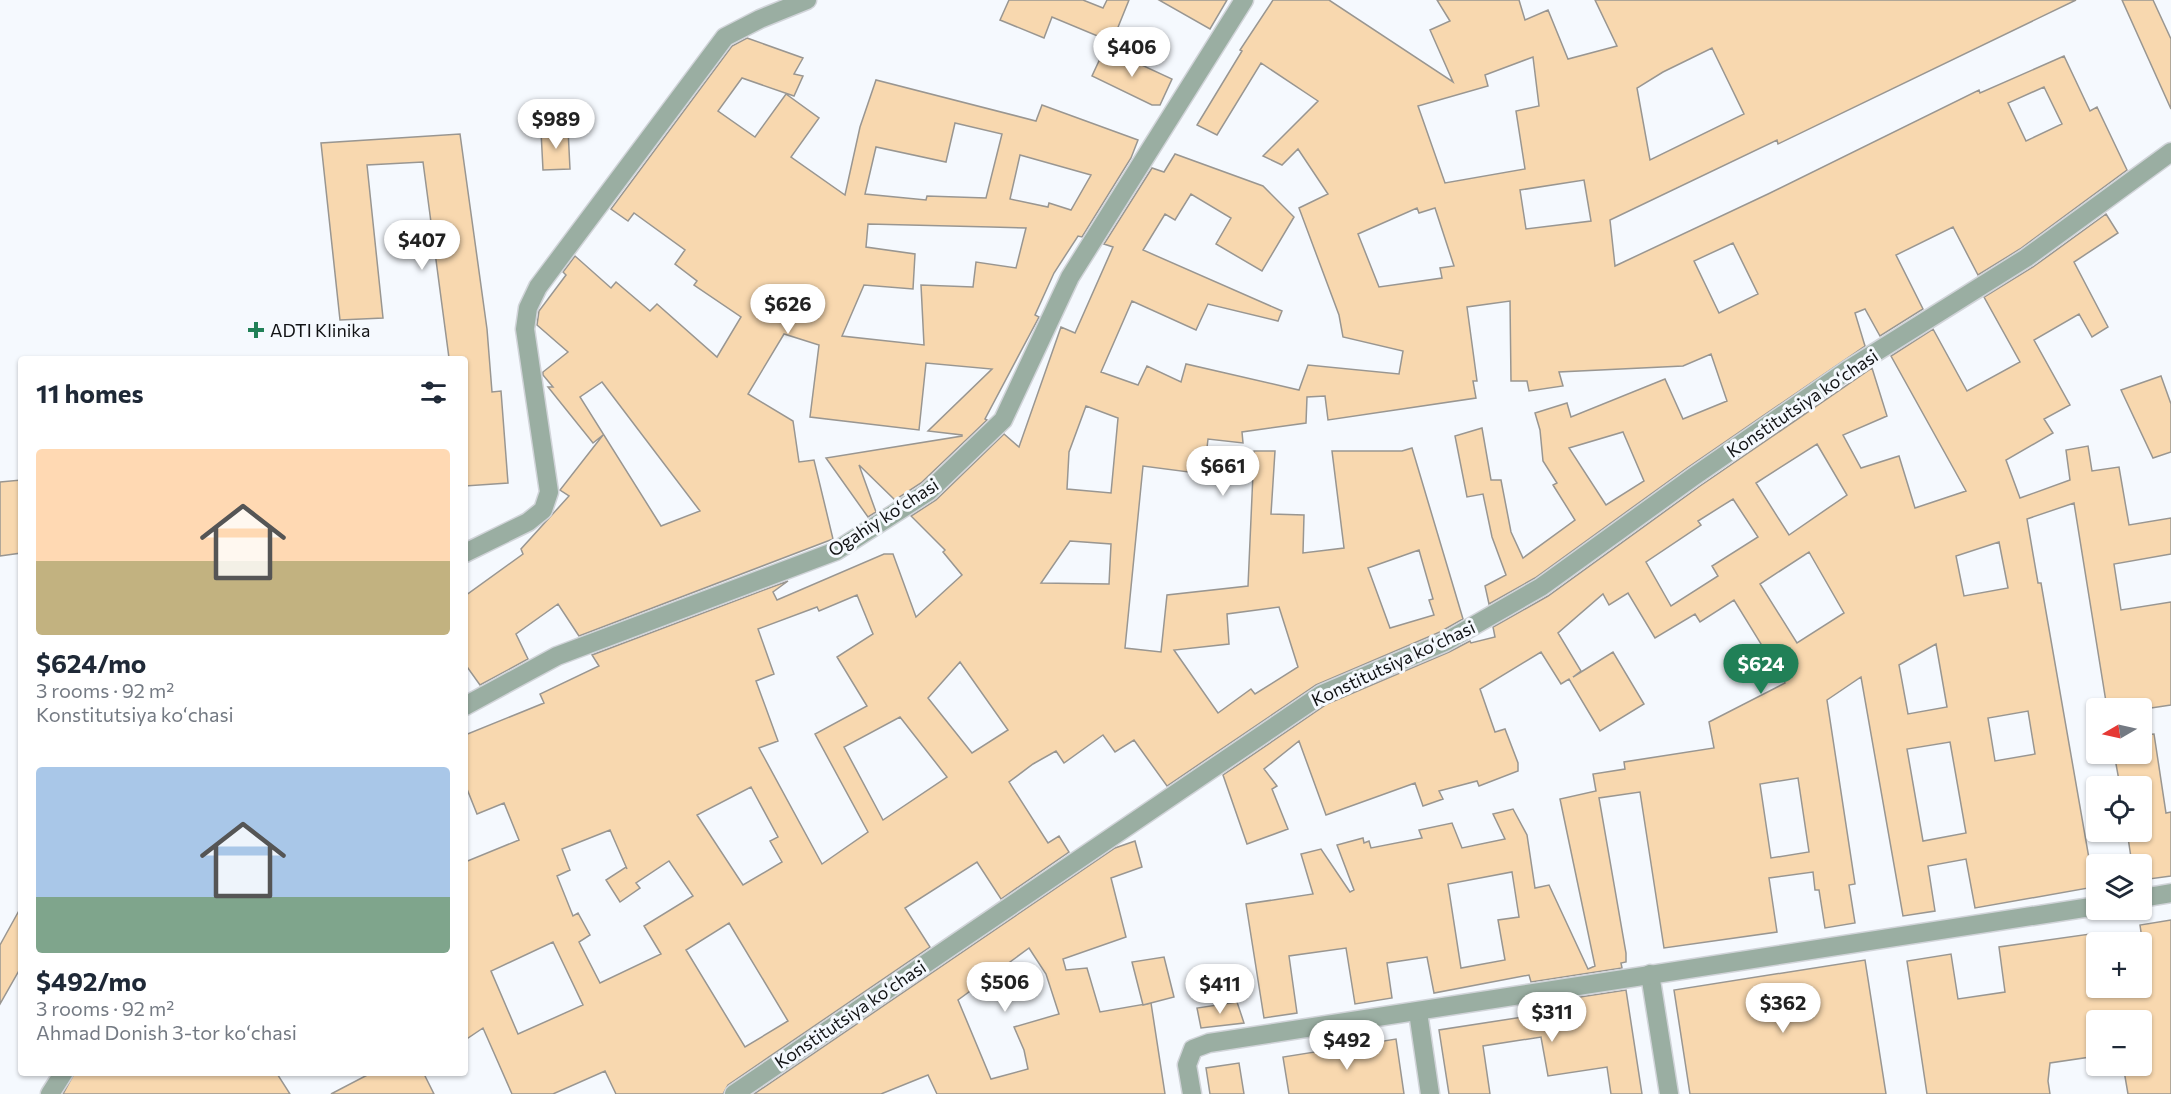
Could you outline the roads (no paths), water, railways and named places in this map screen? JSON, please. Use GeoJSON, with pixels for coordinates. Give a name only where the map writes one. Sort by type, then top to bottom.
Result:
{"type":"FeatureCollection","features":[{"type":"Feature","properties":{"kind":"street"},"geometry":{"type":"LineString","coordinates":[[468,552],[528,522],[543,510],[549,492],[525,329],[528,308],[538,287],[724,37],[807,0]]}},
{"type":"Feature","properties":{"kind":"street","name":"Ogahiy koʻchasi"},"geometry":{"type":"LineString","coordinates":[[468,704],[557,656],[836,551],[928,492],[1003,420],[1070,277],[1244,0]]}},
{"type":"Feature","properties":{"kind":"street","name":"Konstitutsiya koʻchasi"},"geometry":{"type":"LineString","coordinates":[[734,1094],[1322,694],[1445,642],[1541,587],[1693,477],[1849,369],[2026,258],[2171,152]]}},
{"type":"Feature","properties":{"kind":"street"},"geometry":{"type":"LineString","coordinates":[[2152,896],[2171,893]]}},
{"type":"Feature","properties":{"kind":"street"},"geometry":{"type":"LineString","coordinates":[[1192,1094],[1187,1065],[1193,1049],[1209,1043],[2086,908]]}},
{"type":"Feature","properties":{"kind":"street"},"geometry":{"type":"LineString","coordinates":[[1650,974],[1669,1094]]}},
{"type":"Feature","properties":{"kind":"street"},"geometry":{"type":"LineString","coordinates":[[1418,1012],[1430,1094]]}},
{"type":"Feature","properties":{"kind":"street"},"geometry":{"type":"LineString","coordinates":[[50,1094],[61,1076]]}},
{"type":"Feature","properties":{"kind":"place","name":"ADTI Klinika"},"geometry":{"type":"Point","coordinates":[256,330]}}]}
